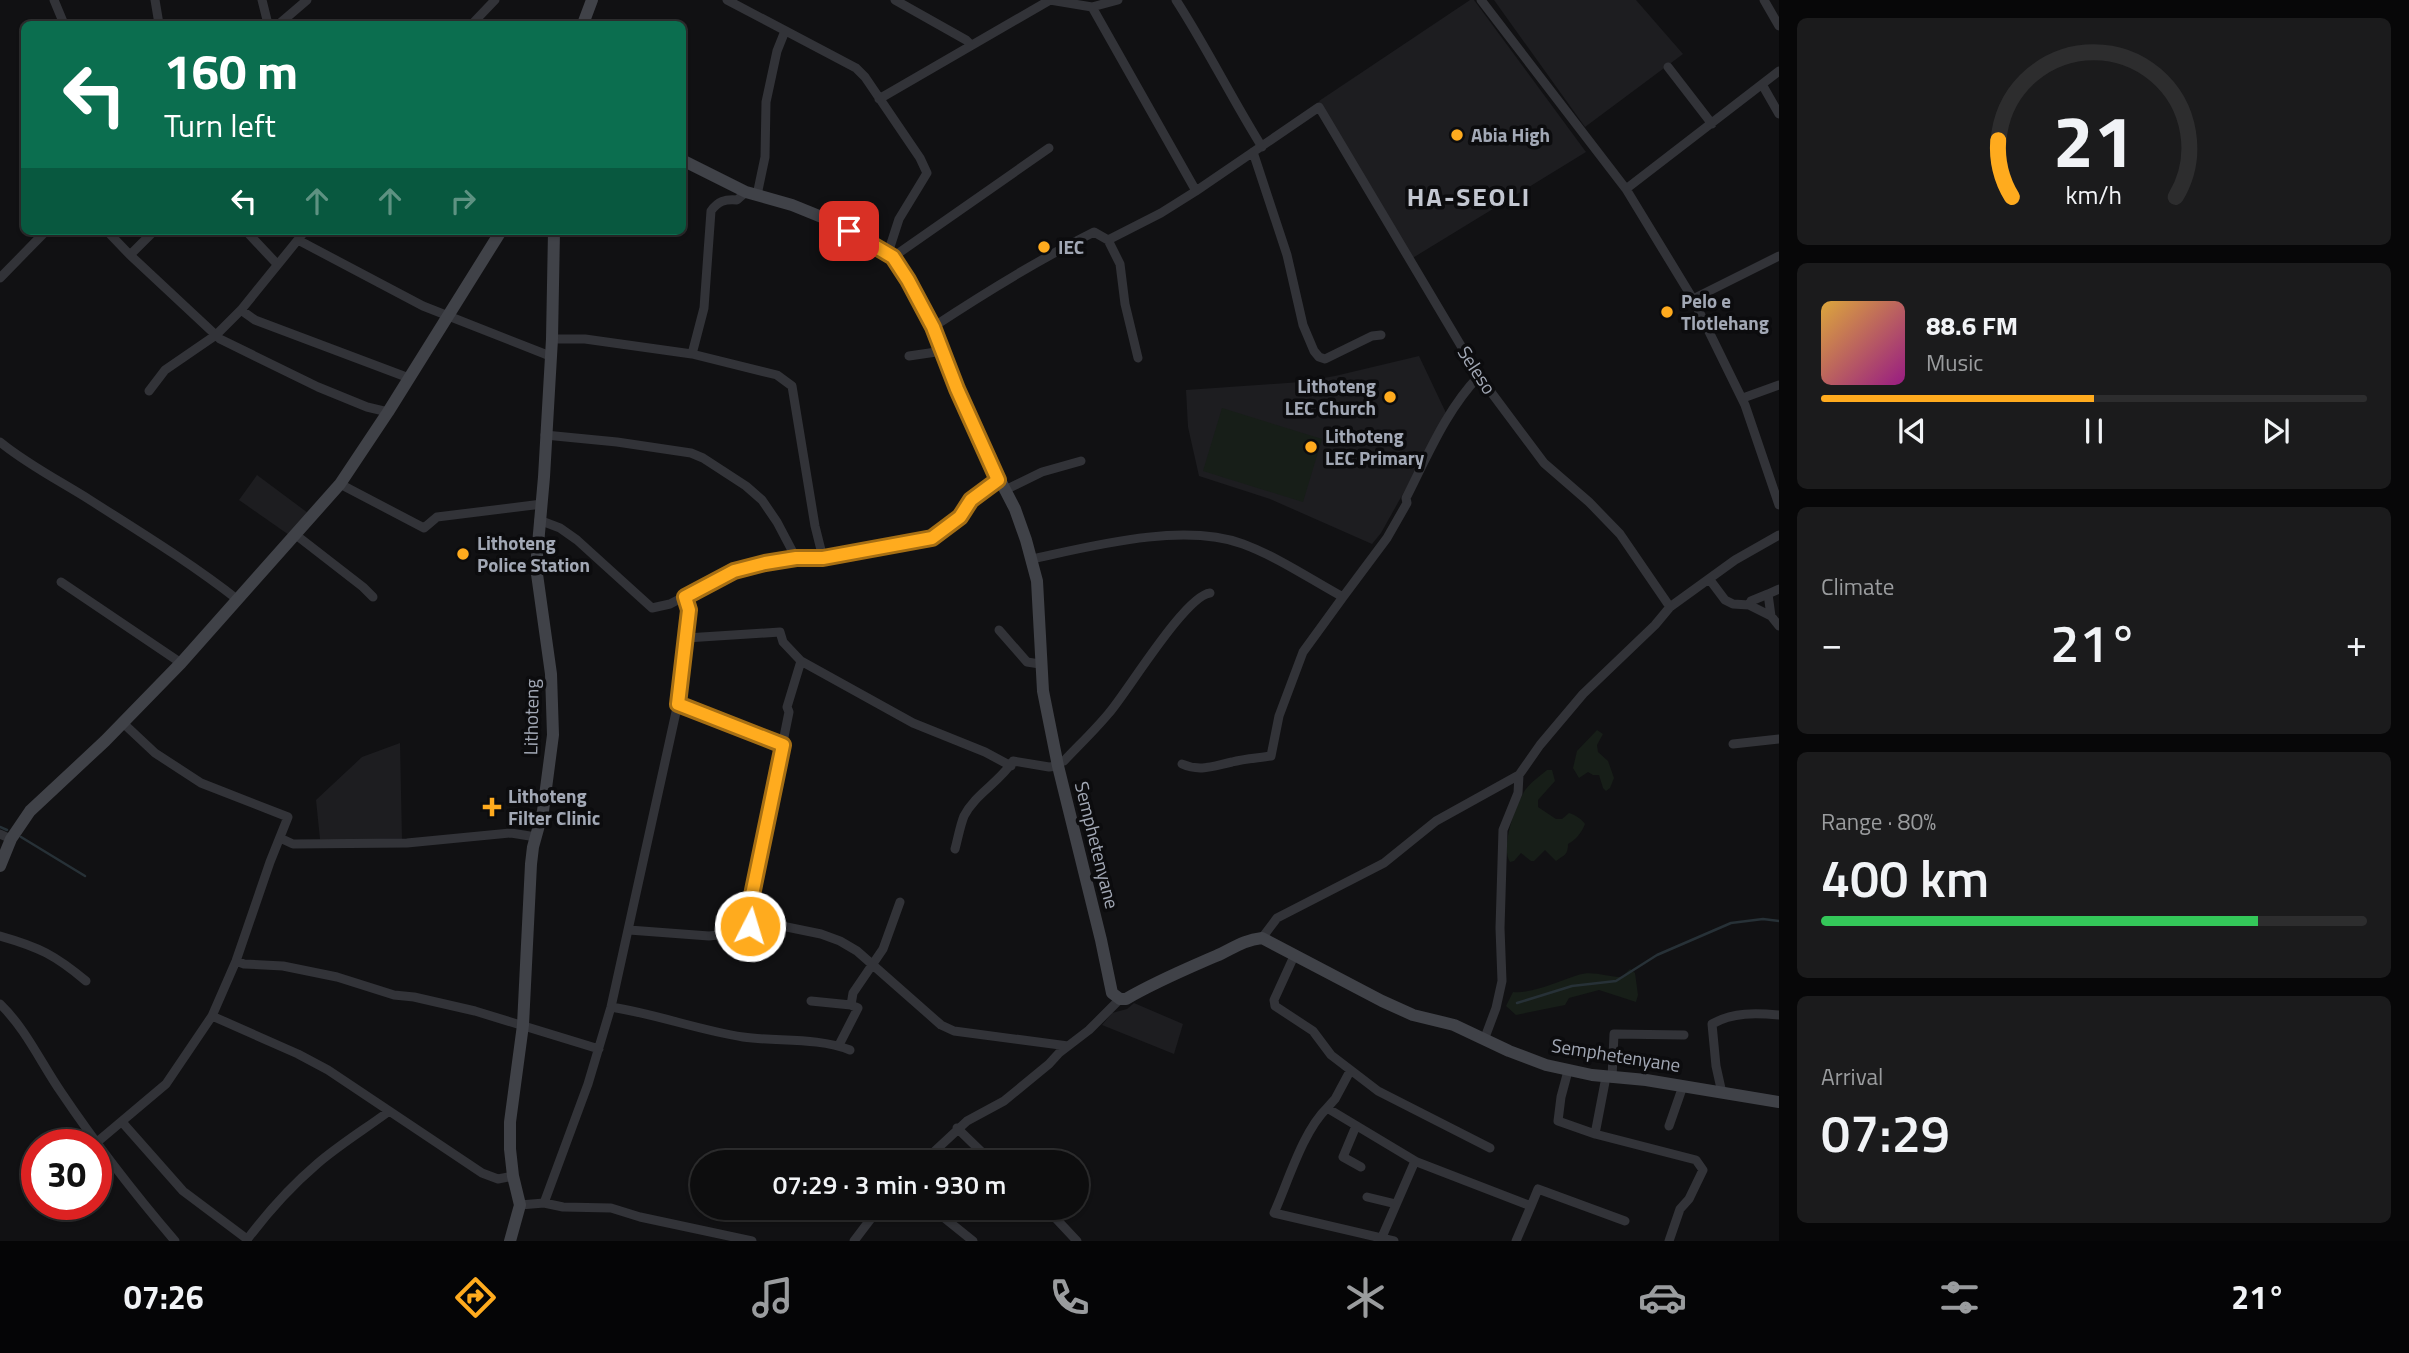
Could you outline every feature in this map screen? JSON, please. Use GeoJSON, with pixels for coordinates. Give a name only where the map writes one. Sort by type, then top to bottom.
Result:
{"type":"FeatureCollection","features":[{"type":"Feature","properties":{"kind":"main road"},"geometry":{"type":"LineString","coordinates":[[584,21],[592,0]]}},
{"type":"Feature","properties":{"kind":"main road","name":"Semphetenyane"},"geometry":{"type":"LineString","coordinates":[[686,162],[751,193],[829,220],[890,255],[912,286],[1019,520],[1031,559],[1039,610],[1040,663],[1058,764],[1112,993],[1120,999]]}},
{"type":"Feature","properties":{"kind":"main road"},"geometry":{"type":"LineString","coordinates":[[0,866],[6,837],[181,663],[340,484],[498,235]]}},
{"type":"Feature","properties":{"kind":"main road","name":"Lithoteng"},"geometry":{"type":"LineString","coordinates":[[510,1241],[520,1205],[513,1176],[510,1122],[523,1025],[531,876],[553,735],[551,674],[536,567],[552,339],[554,235]]}},
{"type":"Feature","properties":{"kind":"main road"},"geometry":{"type":"LineString","coordinates":[[1120,999],[1126,999],[1160,979],[1248,940],[1262,938]]}},
{"type":"Feature","properties":{"kind":"main road","name":"Semphetenyane"},"geometry":{"type":"LineString","coordinates":[[1262,938],[1382,1002],[1413,1015],[1454,1025],[1531,1060],[1568,1071],[1779,1102]]}},
{"type":"Feature","properties":{"kind":"street"},"geometry":{"type":"LineString","coordinates":[[54,0],[63,21]]}},
{"type":"Feature","properties":{"kind":"street"},"geometry":{"type":"LineString","coordinates":[[155,0],[158,21]]}},
{"type":"Feature","properties":{"kind":"street"},"geometry":{"type":"LineString","coordinates":[[262,0],[267,21]]}},
{"type":"Feature","properties":{"kind":"street"},"geometry":{"type":"LineString","coordinates":[[282,21],[307,0]]}},
{"type":"Feature","properties":{"kind":"street"},"geometry":{"type":"LineString","coordinates":[[475,21],[495,0]]}},
{"type":"Feature","properties":{"kind":"street"},"geometry":{"type":"LineString","coordinates":[[727,0],[856,68],[865,76],[920,158],[927,173],[899,219],[890,255]]}},
{"type":"Feature","properties":{"kind":"street"},"geometry":{"type":"LineString","coordinates":[[895,0],[971,45]]}},
{"type":"Feature","properties":{"kind":"street"},"geometry":{"type":"LineString","coordinates":[[879,99],[1050,0],[1092,7],[1118,0]]}},
{"type":"Feature","properties":{"kind":"street"},"geometry":{"type":"LineString","coordinates":[[1176,0],[1219,68],[1258,150],[1303,325],[1314,351],[1325,359],[1381,335]]}},
{"type":"Feature","properties":{"kind":"street"},"geometry":{"type":"LineString","coordinates":[[1481,0],[1626,189],[1693,299],[1742,398],[1779,505]]}},
{"type":"Feature","properties":{"kind":"street"},"geometry":{"type":"LineString","coordinates":[[1764,0],[1779,26]]}},
{"type":"Feature","properties":{"kind":"street"},"geometry":{"type":"LineString","coordinates":[[1092,7],[1196,191]]}},
{"type":"Feature","properties":{"kind":"street"},"geometry":{"type":"LineString","coordinates":[[692,354],[704,308],[711,211],[717,203],[727,199],[737,200],[751,193],[765,157],[766,102],[777,51],[785,31]]}},
{"type":"Feature","properties":{"kind":"street"},"geometry":{"type":"LineString","coordinates":[[1668,67],[1712,124]]}},
{"type":"Feature","properties":{"kind":"street"},"geometry":{"type":"LineString","coordinates":[[1626,189],[1763,86],[1779,71]]}},
{"type":"Feature","properties":{"kind":"street"},"geometry":{"type":"LineString","coordinates":[[1763,86],[1779,114]]}},
{"type":"Feature","properties":{"kind":"street","name":"Seleso"},"geometry":{"type":"LineString","coordinates":[[1258,150],[1318,107],[1479,376],[1544,463],[1589,502],[1620,534],[1670,607]]}},
{"type":"Feature","properties":{"kind":"street"},"geometry":{"type":"LineString","coordinates":[[890,255],[1049,148]]}},
{"type":"Feature","properties":{"kind":"street"},"geometry":{"type":"LineString","coordinates":[[1108,240],[1196,191],[1258,150]]}},
{"type":"Feature","properties":{"kind":"street"},"geometry":{"type":"LineString","coordinates":[[933,327],[1005,280],[1094,232],[1108,240],[1120,264],[1125,304],[1138,358]]}},
{"type":"Feature","properties":{"kind":"street"},"geometry":{"type":"LineString","coordinates":[[0,278],[42,235]]}},
{"type":"Feature","properties":{"kind":"street"},"geometry":{"type":"LineString","coordinates":[[111,235],[216,335],[282,372],[367,407],[388,412]]}},
{"type":"Feature","properties":{"kind":"street"},"geometry":{"type":"LineString","coordinates":[[130,255],[150,235]]}},
{"type":"Feature","properties":{"kind":"street"},"geometry":{"type":"LineString","coordinates":[[250,235],[277,264]]}},
{"type":"Feature","properties":{"kind":"street"},"geometry":{"type":"LineString","coordinates":[[149,391],[165,370],[216,335],[241,310],[301,235]]}},
{"type":"Feature","properties":{"kind":"street"},"geometry":{"type":"LineString","coordinates":[[298,240],[423,306],[550,356]]}},
{"type":"Feature","properties":{"kind":"street"},"geometry":{"type":"LineString","coordinates":[[1693,299],[1779,256]]}},
{"type":"Feature","properties":{"kind":"street"},"geometry":{"type":"LineString","coordinates":[[241,310],[255,320],[409,378]]}},
{"type":"Feature","properties":{"kind":"street"},"geometry":{"type":"LineString","coordinates":[[552,339],[585,339],[692,354],[777,375],[792,386],[815,526],[823,558]]}},
{"type":"Feature","properties":{"kind":"street"},"geometry":{"type":"LineString","coordinates":[[909,356],[943,351]]}},
{"type":"Feature","properties":{"kind":"street"},"geometry":{"type":"LineString","coordinates":[[1182,764],[1192,768],[1212,768],[1231,761],[1271,756],[1279,716],[1303,652],[1387,538],[1450,415],[1465,390],[1479,376]]}},
{"type":"Feature","properties":{"kind":"street"},"geometry":{"type":"LineString","coordinates":[[1742,398],[1779,385]]}},
{"type":"Feature","properties":{"kind":"street"},"geometry":{"type":"LineString","coordinates":[[545,435],[617,442],[691,453],[703,458],[746,486],[762,500],[796,558]]}},
{"type":"Feature","properties":{"kind":"street"},"geometry":{"type":"LineString","coordinates":[[0,442],[21,459],[206,575],[238,600]]}},
{"type":"Feature","properties":{"kind":"street"},"geometry":{"type":"LineString","coordinates":[[539,520],[560,528],[577,540],[652,608],[685,597],[734,571],[765,563],[796,558],[823,558],[932,538],[960,517],[971,500],[1002,485],[1081,461]]}},
{"type":"Feature","properties":{"kind":"street"},"geometry":{"type":"LineString","coordinates":[[340,484],[424,528],[438,517],[482,509],[542,504]]}},
{"type":"Feature","properties":{"kind":"street"},"geometry":{"type":"LineString","coordinates":[[1262,938],[1277,918],[1384,863],[1436,821],[1519,775],[1540,745],[1583,694],[1655,625],[1670,607],[1735,560],[1779,535]]}},
{"type":"Feature","properties":{"kind":"street"},"geometry":{"type":"LineString","coordinates":[[296,536],[373,597]]}},
{"type":"Feature","properties":{"kind":"street"},"geometry":{"type":"LineString","coordinates":[[1031,559],[1134,539],[1195,536],[1241,544],[1343,597]]}},
{"type":"Feature","properties":{"kind":"street"},"geometry":{"type":"LineString","coordinates":[[1710,580],[1724,600],[1732,604],[1749,605],[1771,616],[1779,626]]}},
{"type":"Feature","properties":{"kind":"street"},"geometry":{"type":"LineString","coordinates":[[61,582],[181,663]]}},
{"type":"Feature","properties":{"kind":"street"},"geometry":{"type":"LineString","coordinates":[[1749,605],[1751,601],[1779,589]]}},
{"type":"Feature","properties":{"kind":"street"},"geometry":{"type":"LineString","coordinates":[[955,849],[969,808],[1013,761],[1049,767],[1064,761],[1111,712],[1141,668],[1192,606],[1202,596],[1210,593]]}},
{"type":"Feature","properties":{"kind":"street"},"geometry":{"type":"LineString","coordinates":[[1768,594],[1771,616]]}},
{"type":"Feature","properties":{"kind":"street"},"geometry":{"type":"LineString","coordinates":[[544,1203],[599,1049],[629,930],[678,704],[689,610],[685,597]]}},
{"type":"Feature","properties":{"kind":"street"},"geometry":{"type":"LineString","coordinates":[[999,630],[1027,662],[1040,663]]}},
{"type":"Feature","properties":{"kind":"street"},"geometry":{"type":"LineString","coordinates":[[686,638],[780,632],[783,642],[802,661],[913,723],[985,752],[1011,766]]}},
{"type":"Feature","properties":{"kind":"street"},"geometry":{"type":"LineString","coordinates":[[750,926],[752,895],[783,745],[789,712],[787,707],[802,661]]}},
{"type":"Feature","properties":{"kind":"street"},"geometry":{"type":"LineString","coordinates":[[678,704],[783,745]]}},
{"type":"Feature","properties":{"kind":"street"},"geometry":{"type":"LineString","coordinates":[[112,1130],[166,1084],[212,1016],[236,961],[288,817],[201,783],[155,753],[123,723]]}},
{"type":"Feature","properties":{"kind":"street"},"geometry":{"type":"LineString","coordinates":[[1733,744],[1779,739]]}},
{"type":"Feature","properties":{"kind":"street"},"geometry":{"type":"LineString","coordinates":[[1484,1040],[1496,1008],[1502,981],[1500,928],[1503,830],[1518,793],[1519,775]]}},
{"type":"Feature","properties":{"kind":"street"},"geometry":{"type":"LineString","coordinates":[[280,838],[293,844],[301,844],[407,843],[511,833],[536,837]]}},
{"type":"Feature","properties":{"kind":"street"},"geometry":{"type":"LineString","coordinates":[[851,1005],[853,993],[883,949],[900,902]]}},
{"type":"Feature","properties":{"kind":"street"},"geometry":{"type":"LineString","coordinates":[[629,930],[709,936],[736,933],[750,926],[776,925],[821,934],[840,941],[872,963],[900,991],[941,1025],[954,1031],[1068,1046]]}},
{"type":"Feature","properties":{"kind":"street"},"geometry":{"type":"LineString","coordinates":[[0,936],[33,945],[52,954],[86,981]]}},
{"type":"Feature","properties":{"kind":"street"},"geometry":{"type":"LineString","coordinates":[[1294,954],[1274,1000],[1275,1006],[1313,1031],[1331,1055],[1378,1091],[1490,1148]]}},
{"type":"Feature","properties":{"kind":"street"},"geometry":{"type":"LineString","coordinates":[[236,961],[337,977],[394,995],[426,1000],[523,1025],[599,1049]]}},
{"type":"Feature","properties":{"kind":"street"},"geometry":{"type":"LineString","coordinates":[[935,1150],[957,1128],[1004,1101],[1089,1030],[1120,999]]}},
{"type":"Feature","properties":{"kind":"street"},"geometry":{"type":"LineString","coordinates":[[811,1001],[858,1008],[839,1045]]}},
{"type":"Feature","properties":{"kind":"street"},"geometry":{"type":"LineString","coordinates":[[0,1004],[14,1018],[86,1129]]}},
{"type":"Feature","properties":{"kind":"street"},"geometry":{"type":"LineString","coordinates":[[611,1007],[648,1013],[706,1030],[747,1038],[794,1039],[839,1045],[850,1050]]}},
{"type":"Feature","properties":{"kind":"street"},"geometry":{"type":"LineString","coordinates":[[1722,1093],[1712,1024],[1724,1017],[1754,1013],[1779,1015]]}},
{"type":"Feature","properties":{"kind":"street"},"geometry":{"type":"LineString","coordinates":[[212,1016],[328,1070],[482,1173],[498,1179],[513,1176]]}},
{"type":"Feature","properties":{"kind":"street"},"geometry":{"type":"LineString","coordinates":[[1595,1134],[1609,1077],[1614,1034],[1684,1035]]}},
{"type":"Feature","properties":{"kind":"street"},"geometry":{"type":"LineString","coordinates":[[1350,1071],[1335,1099],[1319,1116],[1302,1148],[1275,1213],[1394,1241]]}},
{"type":"Feature","properties":{"kind":"street"},"geometry":{"type":"LineString","coordinates":[[1568,1071],[1558,1121],[1595,1134],[1696,1160],[1703,1170],[1689,1199],[1679,1209],[1669,1241]]}},
{"type":"Feature","properties":{"kind":"street"},"geometry":{"type":"LineString","coordinates":[[1669,1126],[1683,1086]]}},
{"type":"Feature","properties":{"kind":"street"},"geometry":{"type":"LineString","coordinates":[[1327,1108],[1415,1160],[1531,1206]]}},
{"type":"Feature","properties":{"kind":"street"},"geometry":{"type":"LineString","coordinates":[[122,1122],[183,1191],[246,1240],[274,1204],[300,1179],[388,1112]]}},
{"type":"Feature","properties":{"kind":"street"},"geometry":{"type":"LineString","coordinates":[[1356,1126],[1343,1157],[1361,1167]]}},
{"type":"Feature","properties":{"kind":"street"},"geometry":{"type":"LineString","coordinates":[[957,1128],[980,1150]]}},
{"type":"Feature","properties":{"kind":"street"},"geometry":{"type":"LineString","coordinates":[[1381,1237],[1415,1160]]}},
{"type":"Feature","properties":{"kind":"street"},"geometry":{"type":"LineString","coordinates":[[112,1163],[175,1241]]}},
{"type":"Feature","properties":{"kind":"street"},"geometry":{"type":"LineString","coordinates":[[1516,1241],[1538,1189],[1625,1221]]}},
{"type":"Feature","properties":{"kind":"street"},"geometry":{"type":"LineString","coordinates":[[1367,1197],[1396,1204]]}},
{"type":"Feature","properties":{"kind":"street"},"geometry":{"type":"LineString","coordinates":[[520,1205],[544,1203],[563,1208],[611,1208],[653,1220],[752,1241]]}},
{"type":"Feature","properties":{"kind":"street"},"geometry":{"type":"LineString","coordinates":[[855,1240],[870,1220]]}},
{"type":"Feature","properties":{"kind":"street"},"geometry":{"type":"LineString","coordinates":[[947,1220],[973,1241]]}},
{"type":"Feature","properties":{"kind":"street"},"geometry":{"type":"LineString","coordinates":[[1057,1220],[1077,1241]]}},
{"type":"Feature","properties":{"kind":"shaded area","name":"Abia High"},"geometry":{"type":"Polygon","coordinates":[[[1470,0],[1474,0],[1586,152],[1411,259],[1319,101],[1470,0]]]}},
{"type":"Feature","properties":{"kind":"shaded area"},"geometry":{"type":"Polygon","coordinates":[[[1494,0],[1636,0],[1683,54],[1585,127],[1494,0]]]}},
{"type":"Feature","properties":{"kind":"shaded area","name":"Lithoteng LEC Primary"},"geometry":{"type":"Polygon","coordinates":[[[1419,356],[1447,415],[1381,533],[1372,544],[1270,499],[1199,476],[1188,427],[1186,390],[1301,382],[1419,356]]]}},
{"type":"Feature","properties":{"kind":"shaded area"},"geometry":{"type":"Polygon","coordinates":[[[1222,408],[1322,439],[1303,502],[1203,471],[1222,408]]]}},
{"type":"Feature","properties":{"kind":"shaded area"},"geometry":{"type":"Polygon","coordinates":[[[257,475],[308,513],[289,535],[239,500],[257,475]]]}},
{"type":"Feature","properties":{"kind":"shaded area"},"geometry":{"type":"Polygon","coordinates":[[[1597,730],[1603,734],[1597,745],[1598,752],[1608,761],[1614,778],[1606,791],[1599,775],[1588,772],[1579,778],[1573,768],[1577,751],[1597,730]]]}},
{"type":"Feature","properties":{"kind":"shaded area"},"geometry":{"type":"Polygon","coordinates":[[[400,743],[402,839],[379,842],[320,839],[316,800],[362,757],[400,743]]]}},
{"type":"Feature","properties":{"kind":"shaded area"},"geometry":{"type":"Polygon","coordinates":[[[1547,770],[1552,770],[1555,781],[1538,800],[1538,807],[1556,819],[1562,819],[1569,813],[1585,824],[1568,844],[1565,854],[1556,861],[1545,850],[1534,861],[1521,853],[1510,862],[1507,855],[1508,836],[1518,804],[1528,786],[1547,770]]]}},
{"type":"Feature","properties":{"kind":"shaded area"},"geometry":{"type":"Polygon","coordinates":[[[1630,969],[1635,973],[1638,995],[1636,1002],[1599,990],[1569,998],[1565,1005],[1516,1015],[1506,1006],[1513,992],[1537,989],[1583,974],[1622,977],[1630,969]]]}},
{"type":"Feature","properties":{"kind":"shaded area"},"geometry":{"type":"Polygon","coordinates":[[[1134,1003],[1183,1024],[1174,1054],[1102,1025],[1112,1013],[1127,1009],[1134,1003]]]}},
{"type":"Feature","properties":{"kind":"waterway"},"geometry":{"type":"LineString","coordinates":[[0,827],[7,830]]}},
{"type":"Feature","properties":{"kind":"waterway"},"geometry":{"type":"LineString","coordinates":[[21,837],[85,876]]}},
{"type":"Feature","properties":{"kind":"waterway"},"geometry":{"type":"LineString","coordinates":[[1517,1003],[1572,986],[1616,981],[1657,955],[1731,923],[1763,919],[1779,921]]}},
{"type":"Feature","properties":{"kind":"place","name":"Abia High"},"geometry":{"type":"Point","coordinates":[1457,135]}},
{"type":"Feature","properties":{"kind":"place","name":"IEC"},"geometry":{"type":"Point","coordinates":[1044,247]}},
{"type":"Feature","properties":{"kind":"place","name":"Pelo e Tlotlehang"},"geometry":{"type":"Point","coordinates":[1667,312]}},
{"type":"Feature","properties":{"kind":"place","name":"Lithoteng LEC Church"},"geometry":{"type":"Point","coordinates":[1390,397]}},
{"type":"Feature","properties":{"kind":"place","name":"Lithoteng LEC Primary"},"geometry":{"type":"Point","coordinates":[1311,447]}},
{"type":"Feature","properties":{"kind":"place","name":"Lithoteng Police Station"},"geometry":{"type":"Point","coordinates":[463,554]}},
{"type":"Feature","properties":{"kind":"place","name":"Lithoteng Filter Clinic"},"geometry":{"type":"Point","coordinates":[492,807]}},
{"type":"Feature","properties":{"kind":"district","name":"HA-SEOLI"},"geometry":{"type":"Point","coordinates":[1469,197]}},
{"type":"Feature","properties":{"kind":"route"},"geometry":{"type":"LineString","coordinates":[[750,926],[752,895],[783,745],[678,704],[689,610],[685,597],[734,571],[765,563],[796,558],[823,558],[932,538],[960,517],[971,500],[998,480],[916,293],[893,257],[849,231]]}}]}
